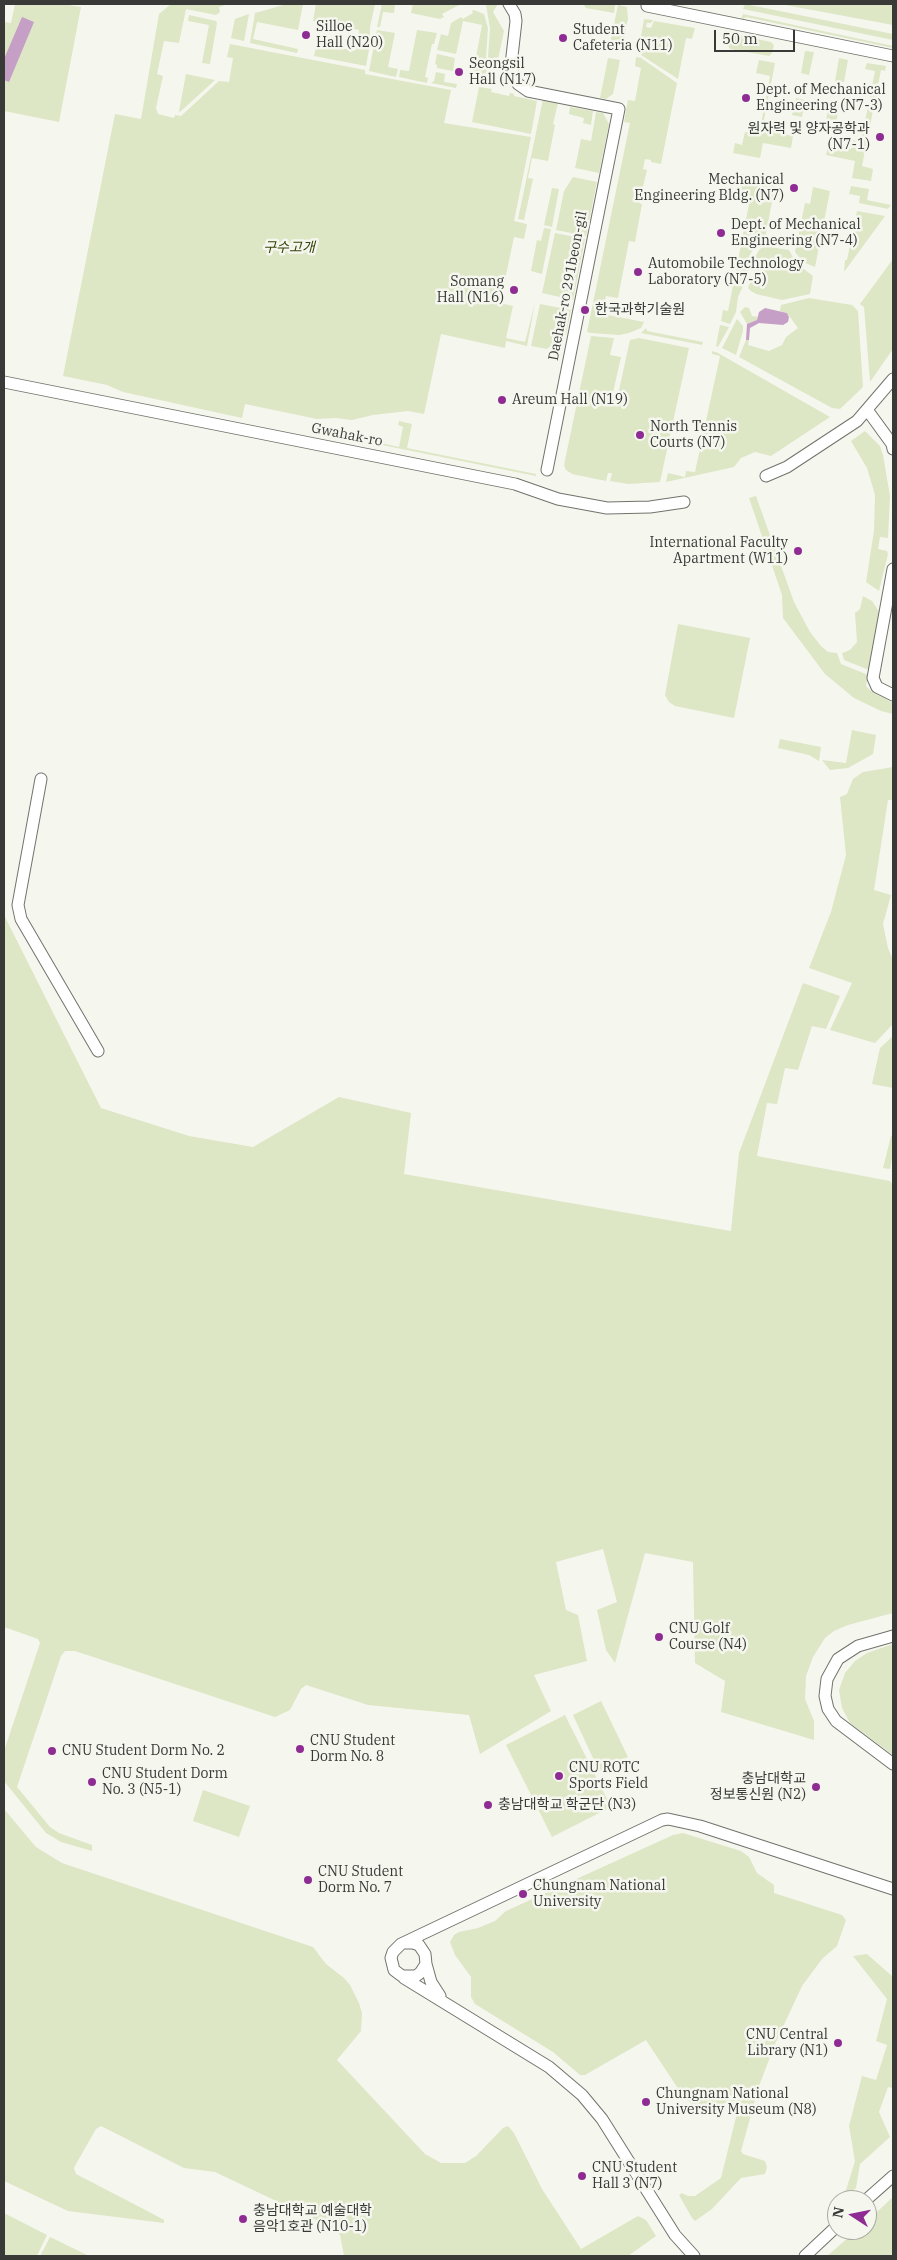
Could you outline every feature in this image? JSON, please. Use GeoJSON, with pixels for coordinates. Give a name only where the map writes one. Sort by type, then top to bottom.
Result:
{"type":"FeatureCollection","features":[{"type":"Feature","properties":{"kind":"street","name":"Daehak-ro 291beon-gil"},"geometry":{"type":"LineString","coordinates":[[509,4],[515,14],[516,21],[511,66],[514,78],[518,84],[528,91],[619,109],[547,470]]}},
{"type":"Feature","properties":{"kind":"street"},"geometry":{"type":"LineString","coordinates":[[647,6],[893,56]]}},
{"type":"Feature","properties":{"kind":"street"},"geometry":{"type":"LineString","coordinates":[[766,476],[787,468],[823,446],[857,421],[868,411],[893,379]]}},
{"type":"Feature","properties":{"kind":"street","name":"Gwahak-ro"},"geometry":{"type":"LineString","coordinates":[[4,382],[515,484],[558,499],[607,508],[650,508],[684,502]]}},
{"type":"Feature","properties":{"kind":"street"},"geometry":{"type":"LineString","coordinates":[[868,411],[892,444],[893,449]]}},
{"type":"Feature","properties":{"kind":"street"},"geometry":{"type":"LineString","coordinates":[[893,569],[873,678],[877,687],[893,695]]}},
{"type":"Feature","properties":{"kind":"street"},"geometry":{"type":"LineString","coordinates":[[41,779],[18,905],[21,920],[98,1051]]}},
{"type":"Feature","properties":{"kind":"street"},"geometry":{"type":"LineString","coordinates":[[893,1636],[858,1646],[838,1659],[827,1679],[825,1696],[828,1709],[836,1721],[893,1764]]}},
{"type":"Feature","properties":{"kind":"street"},"geometry":{"type":"LineString","coordinates":[[694,2256],[675,2235],[602,2119],[582,2095],[549,2067],[394,1970],[392,1958],[396,1948],[668,1819],[700,1826],[893,1888]]}},
{"type":"Feature","properties":{"kind":"street"},"geometry":{"type":"LineString","coordinates":[[402,1976],[416,1976],[420,1973],[426,1960],[430,1940],[437,1928]]}},
{"type":"Feature","properties":{"kind":"street"},"geometry":{"type":"LineString","coordinates":[[404,1943],[419,1945],[426,1960],[433,1986],[447,2003]]}},
{"type":"Feature","properties":{"kind":"street"},"geometry":{"type":"LineString","coordinates":[[877,2190],[893,2176]]}},
{"type":"Feature","properties":{"kind":"street"},"geometry":{"type":"LineString","coordinates":[[805,2256],[827,2235]]}},
{"type":"Feature","properties":{"kind":"green space"},"geometry":{"type":"Polygon","coordinates":[[[15,4],[62,4],[81,7],[59,122],[4,111],[4,22],[11,23],[15,4]]]}},
{"type":"Feature","properties":{"kind":"green space","name":"구수고개"},"geometry":{"type":"Polygon","coordinates":[[[171,4],[229,4],[219,7],[220,12],[216,15],[186,9],[179,43],[164,41],[157,74],[163,76],[156,108],[158,114],[174,118],[175,115],[181,116],[219,81],[229,82],[233,58],[227,57],[230,44],[365,70],[365,74],[451,90],[444,123],[531,137],[514,221],[527,224],[524,239],[514,237],[505,280],[500,279],[495,302],[513,306],[506,338],[525,342],[535,303],[527,346],[506,341],[505,348],[441,334],[424,414],[408,411],[373,415],[352,420],[336,418],[317,419],[245,404],[242,418],[123,392],[107,385],[63,376],[115,114],[141,119],[159,14],[171,4]]]}},
{"type":"Feature","properties":{"kind":"green space"},"geometry":{"type":"Polygon","coordinates":[[[287,4],[303,4],[298,30],[257,22],[253,39],[298,49],[297,53],[250,43],[255,13],[287,4]]]}},
{"type":"Feature","properties":{"kind":"green space"},"geometry":{"type":"Polygon","coordinates":[[[316,4],[375,4],[370,27],[370,42],[358,39],[359,30],[313,21],[316,4]]]}},
{"type":"Feature","properties":{"kind":"green space"},"geometry":{"type":"Polygon","coordinates":[[[382,4],[395,4],[394,13],[383,12],[380,27],[377,27],[382,4]]]}},
{"type":"Feature","properties":{"kind":"green space"},"geometry":{"type":"Polygon","coordinates":[[[413,4],[461,4],[442,14],[444,17],[440,19],[411,13],[413,4]]]}},
{"type":"Feature","properties":{"kind":"green space"},"geometry":{"type":"Polygon","coordinates":[[[486,4],[498,4],[493,12],[504,31],[494,75],[488,57],[490,29],[486,4]]]}},
{"type":"Feature","properties":{"kind":"green space"},"geometry":{"type":"Polygon","coordinates":[[[745,4],[893,34],[893,40],[743,9],[745,4]]]}},
{"type":"Feature","properties":{"kind":"green space"},"geometry":{"type":"Polygon","coordinates":[[[780,4],[893,4],[893,25],[780,4]]]}},
{"type":"Feature","properties":{"kind":"green space"},"geometry":{"type":"Polygon","coordinates":[[[584,5],[615,5],[614,13],[586,8],[584,5]]]}},
{"type":"Feature","properties":{"kind":"green space"},"geometry":{"type":"Polygon","coordinates":[[[618,5],[627,7],[628,19],[621,51],[609,48],[618,5]]]}},
{"type":"Feature","properties":{"kind":"green space"},"geometry":{"type":"Polygon","coordinates":[[[472,11],[484,14],[488,28],[486,57],[491,75],[489,76],[473,73],[482,25],[463,21],[456,54],[437,50],[441,34],[448,36],[451,23],[461,17],[463,19],[473,13],[472,11]]]}},
{"type":"Feature","properties":{"kind":"green space"},"geometry":{"type":"Polygon","coordinates":[[[249,14],[244,41],[231,38],[235,19],[249,14]]]}},
{"type":"Feature","properties":{"kind":"green space"},"geometry":{"type":"Polygon","coordinates":[[[743,14],[893,46],[893,48],[746,17],[741,20],[743,14]]]}},
{"type":"Feature","properties":{"kind":"green space"},"geometry":{"type":"Polygon","coordinates":[[[189,15],[216,21],[217,23],[210,64],[202,63],[209,25],[188,21],[189,15]]]}},
{"type":"Feature","properties":{"kind":"green space"},"geometry":{"type":"Polygon","coordinates":[[[644,19],[653,20],[651,23],[647,23],[646,27],[651,28],[654,21],[695,28],[692,39],[686,38],[678,79],[638,53],[644,19]]]}},
{"type":"Feature","properties":{"kind":"green space"},"geometry":{"type":"Polygon","coordinates":[[[377,30],[395,33],[388,67],[398,69],[396,77],[369,71],[377,30]]]}},
{"type":"Feature","properties":{"kind":"green space"},"geometry":{"type":"Polygon","coordinates":[[[417,30],[437,33],[434,44],[432,44],[425,77],[428,78],[427,83],[399,77],[400,70],[409,71],[417,30]]]}},
{"type":"Feature","properties":{"kind":"green space"},"geometry":{"type":"Polygon","coordinates":[[[733,34],[771,42],[774,45],[772,53],[769,56],[730,49],[728,45],[729,36],[733,34]]]}},
{"type":"Feature","properties":{"kind":"green space"},"geometry":{"type":"Polygon","coordinates":[[[357,42],[370,44],[366,66],[314,56],[317,43],[355,51],[357,42]]]}},
{"type":"Feature","properties":{"kind":"green space"},"geometry":{"type":"Polygon","coordinates":[[[805,51],[814,52],[809,75],[801,73],[805,51]]]}},
{"type":"Feature","properties":{"kind":"green space"},"geometry":{"type":"Polygon","coordinates":[[[437,54],[455,58],[453,71],[437,68],[435,64],[437,54]]]}},
{"type":"Feature","properties":{"kind":"green space"},"geometry":{"type":"Polygon","coordinates":[[[636,57],[641,58],[677,83],[661,164],[645,159],[643,169],[647,170],[639,203],[642,204],[635,242],[629,241],[618,298],[606,296],[603,314],[644,322],[641,328],[629,333],[619,335],[591,333],[587,332],[630,123],[624,122],[628,100],[635,101],[641,68],[635,66],[636,57]]]}},
{"type":"Feature","properties":{"kind":"green space"},"geometry":{"type":"Polygon","coordinates":[[[608,58],[620,60],[613,94],[606,99],[600,98],[608,58]]]}},
{"type":"Feature","properties":{"kind":"green space"},"geometry":{"type":"Polygon","coordinates":[[[839,58],[848,60],[844,82],[835,81],[839,58]]]}},
{"type":"Feature","properties":{"kind":"green space"},"geometry":{"type":"Polygon","coordinates":[[[759,60],[775,63],[764,120],[771,122],[770,131],[793,136],[791,148],[763,143],[760,158],[733,153],[735,143],[742,145],[745,132],[759,135],[770,76],[756,73],[759,60]]]}},
{"type":"Feature","properties":{"kind":"green space"},"geometry":{"type":"Polygon","coordinates":[[[867,63],[886,66],[885,71],[881,70],[862,166],[873,169],[871,181],[852,178],[855,161],[826,155],[828,145],[851,149],[853,140],[861,142],[875,71],[865,69],[867,63]]]}},
{"type":"Feature","properties":{"kind":"green space"},"geometry":{"type":"Polygon","coordinates":[[[436,72],[445,74],[444,82],[457,84],[456,88],[431,83],[434,81],[436,72]]]}},
{"type":"Feature","properties":{"kind":"green space"},"geometry":{"type":"Polygon","coordinates":[[[186,74],[215,80],[180,112],[179,111],[186,74]]]}},
{"type":"Feature","properties":{"kind":"green space"},"geometry":{"type":"Polygon","coordinates":[[[820,83],[826,89],[820,95],[814,89],[820,83]]]}},
{"type":"Feature","properties":{"kind":"green space"},"geometry":{"type":"Polygon","coordinates":[[[479,87],[492,89],[491,92],[509,96],[510,93],[514,94],[514,96],[537,101],[531,134],[472,122],[479,87]]]}},
{"type":"Feature","properties":{"kind":"green space"},"geometry":{"type":"Polygon","coordinates":[[[796,98],[805,100],[802,117],[792,115],[796,98]]]}},
{"type":"Feature","properties":{"kind":"green space"},"geometry":{"type":"Polygon","coordinates":[[[543,99],[558,103],[548,161],[532,158],[528,178],[533,179],[524,220],[518,219],[543,99]]]}},
{"type":"Feature","properties":{"kind":"green space"},"geometry":{"type":"Polygon","coordinates":[[[829,105],[839,107],[836,123],[826,121],[829,105]]]}},
{"type":"Feature","properties":{"kind":"green space"},"geometry":{"type":"Polygon","coordinates":[[[570,107],[593,111],[591,125],[583,123],[584,118],[569,114],[570,107]]]}},
{"type":"Feature","properties":{"kind":"green space"},"geometry":{"type":"Polygon","coordinates":[[[596,112],[603,113],[609,124],[599,173],[575,168],[581,139],[591,141],[596,112]]]}},
{"type":"Feature","properties":{"kind":"green space"},"geometry":{"type":"Polygon","coordinates":[[[742,174],[776,180],[765,239],[754,247],[748,259],[748,275],[738,297],[736,312],[730,324],[721,321],[723,310],[728,311],[750,199],[737,196],[742,174]]]}},
{"type":"Feature","properties":{"kind":"green space"},"geometry":{"type":"Polygon","coordinates":[[[573,177],[597,182],[586,236],[556,230],[564,191],[573,177]]]}},
{"type":"Feature","properties":{"kind":"green space"},"geometry":{"type":"Polygon","coordinates":[[[851,186],[869,189],[867,200],[891,205],[888,209],[859,203],[860,196],[849,194],[851,186]]]}},
{"type":"Feature","properties":{"kind":"green space"},"geometry":{"type":"Polygon","coordinates":[[[813,187],[830,191],[815,267],[803,262],[795,252],[805,203],[810,204],[813,187]]]}},
{"type":"Feature","properties":{"kind":"green space"},"geometry":{"type":"Polygon","coordinates":[[[552,188],[559,189],[552,227],[544,225],[552,188]]]}},
{"type":"Feature","properties":{"kind":"green space"},"geometry":{"type":"Polygon","coordinates":[[[857,211],[885,216],[844,272],[845,260],[847,260],[857,211]]]}},
{"type":"Feature","properties":{"kind":"green space"},"geometry":{"type":"Polygon","coordinates":[[[544,228],[551,229],[542,274],[531,271],[537,240],[541,241],[544,228]]]}},
{"type":"Feature","properties":{"kind":"green space"},"geometry":{"type":"Polygon","coordinates":[[[555,233],[585,239],[573,300],[542,293],[555,233]]]}},
{"type":"Feature","properties":{"kind":"green space"},"geometry":{"type":"Polygon","coordinates":[[[764,246],[789,250],[796,263],[813,276],[810,294],[782,300],[756,294],[748,288],[754,273],[753,261],[759,250],[764,246]]]}},
{"type":"Feature","properties":{"kind":"green space"},"geometry":{"type":"Polygon","coordinates":[[[893,259],[893,349],[870,382],[864,307],[860,304],[893,259]]]}},
{"type":"Feature","properties":{"kind":"green space"},"geometry":{"type":"Polygon","coordinates":[[[809,298],[852,305],[858,311],[863,387],[840,409],[832,408],[739,357],[746,340],[749,340],[748,345],[769,351],[782,345],[786,337],[798,328],[787,313],[780,311],[781,305],[809,298]]]}},
{"type":"Feature","properties":{"kind":"green space"},"geometry":{"type":"Polygon","coordinates":[[[540,304],[571,310],[566,334],[547,349],[531,346],[540,304]]]}},
{"type":"Feature","properties":{"kind":"green space"},"geometry":{"type":"Polygon","coordinates":[[[745,307],[749,308],[752,316],[758,317],[757,320],[747,324],[740,312],[745,307]]]}},
{"type":"Feature","properties":{"kind":"green space"},"geometry":{"type":"Polygon","coordinates":[[[737,319],[743,326],[743,331],[736,355],[722,348],[737,319]]]}},
{"type":"Feature","properties":{"kind":"green space"},"geometry":{"type":"Polygon","coordinates":[[[720,325],[729,327],[718,347],[716,346],[720,325]]]}},
{"type":"Feature","properties":{"kind":"green space"},"geometry":{"type":"Polygon","coordinates":[[[646,328],[647,331],[703,342],[702,345],[641,333],[646,328]]]}},
{"type":"Feature","properties":{"kind":"green space"},"geometry":{"type":"Polygon","coordinates":[[[591,336],[614,338],[610,355],[621,357],[612,397],[617,399],[630,340],[639,338],[689,348],[660,482],[628,484],[610,481],[612,473],[608,473],[606,481],[572,474],[566,470],[564,465],[591,336]]]}},
{"type":"Feature","properties":{"kind":"green space"},"geometry":{"type":"Polygon","coordinates":[[[712,351],[830,417],[771,456],[755,452],[741,458],[734,467],[666,482],[668,473],[685,477],[686,471],[695,472],[720,356],[712,354],[712,351]]]}},
{"type":"Feature","properties":{"kind":"green space"},"geometry":{"type":"Polygon","coordinates":[[[399,421],[412,424],[407,448],[536,474],[536,476],[367,442],[367,440],[399,447],[403,427],[398,425],[399,421]]]}},
{"type":"Feature","properties":{"kind":"green space"},"geometry":{"type":"Polygon","coordinates":[[[865,431],[880,446],[890,496],[888,538],[880,537],[878,549],[887,551],[888,554],[879,591],[866,582],[874,531],[875,495],[867,468],[851,441],[865,431]]]}},
{"type":"Feature","properties":{"kind":"green space"},"geometry":{"type":"Polygon","coordinates":[[[756,496],[794,602],[810,632],[828,652],[837,653],[841,664],[868,675],[866,686],[893,703],[893,714],[881,711],[854,698],[825,674],[783,618],[782,595],[749,498],[756,496]]]}},
{"type":"Feature","properties":{"kind":"green space"},"geometry":{"type":"Polygon","coordinates":[[[863,596],[872,601],[880,613],[869,670],[844,660],[842,653],[850,650],[857,642],[855,613],[860,609],[863,596]]]}},
{"type":"Feature","properties":{"kind":"green space"},"geometry":{"type":"Polygon","coordinates":[[[678,624],[750,638],[734,718],[675,706],[669,702],[665,695],[678,624]]]}},
{"type":"Feature","properties":{"kind":"green space"},"geometry":{"type":"Polygon","coordinates":[[[852,730],[876,735],[873,754],[848,768],[830,770],[822,760],[846,763],[852,730]]]}},
{"type":"Feature","properties":{"kind":"green space"},"geometry":{"type":"Polygon","coordinates":[[[780,739],[821,747],[819,761],[809,755],[778,748],[780,739]]]}},
{"type":"Feature","properties":{"kind":"green space"},"geometry":{"type":"Polygon","coordinates":[[[893,767],[893,800],[888,800],[874,890],[891,895],[883,924],[888,948],[893,960],[893,1024],[875,1043],[830,1030],[852,983],[809,968],[831,912],[846,855],[840,797],[847,794],[853,779],[863,772],[893,767]]]}},
{"type":"Feature","properties":{"kind":"green space"},"geometry":{"type":"Polygon","coordinates":[[[4,915],[101,1108],[189,1136],[253,1147],[339,1097],[411,1113],[404,1174],[731,1231],[739,1153],[803,983],[840,996],[826,1029],[812,1026],[798,1070],[785,1068],[777,1104],[767,1103],[757,1156],[890,1181],[893,1185],[893,1613],[848,1625],[834,1631],[825,1638],[813,1657],[806,1676],[805,1699],[814,1721],[814,1740],[721,1712],[725,1681],[695,1663],[693,1562],[645,1553],[615,1663],[606,1650],[597,1610],[617,1602],[603,1549],[556,1562],[566,1610],[578,1615],[587,1661],[534,1675],[551,1711],[480,1754],[469,1715],[368,1705],[306,1685],[301,1689],[290,1710],[275,1717],[75,1651],[65,1651],[61,1656],[17,1787],[50,1827],[59,1833],[92,1845],[92,1851],[61,1842],[46,1833],[4,1781],[4,1751],[40,1643],[38,1639],[4,1627],[4,915]]]}},
{"type":"Feature","properties":{"kind":"green space"},"geometry":{"type":"Polygon","coordinates":[[[893,1036],[893,1088],[872,1084],[880,1048],[893,1036]]]}},
{"type":"Feature","properties":{"kind":"green space"},"geometry":{"type":"Polygon","coordinates":[[[893,1134],[893,1154],[890,1169],[883,1168],[891,1136],[893,1134]]]}},
{"type":"Feature","properties":{"kind":"green space"},"geometry":{"type":"Polygon","coordinates":[[[893,1644],[893,1755],[850,1723],[842,1708],[839,1690],[845,1673],[855,1661],[867,1653],[893,1644]]]}},
{"type":"Feature","properties":{"kind":"green space","name":"CNU ROTC Sports Field"},"geometry":{"type":"Polygon","coordinates":[[[601,1701],[628,1757],[599,1771],[573,1715],[601,1701]]]}},
{"type":"Feature","properties":{"kind":"green space","name":"CNU ROTC Sports Field"},"geometry":{"type":"Polygon","coordinates":[[[565,1715],[611,1807],[552,1837],[506,1745],[565,1715]]]}},
{"type":"Feature","properties":{"kind":"green space"},"geometry":{"type":"Polygon","coordinates":[[[203,1790],[250,1806],[239,1837],[193,1821],[203,1790]]]}},
{"type":"Feature","properties":{"kind":"green space"},"geometry":{"type":"Polygon","coordinates":[[[4,1809],[36,1847],[62,1863],[313,1947],[326,1964],[350,1985],[362,2013],[361,2031],[337,2060],[425,2154],[441,2163],[465,2163],[476,2156],[503,2128],[508,2126],[514,2133],[542,2189],[581,2249],[638,2216],[646,2220],[656,2236],[628,2256],[344,2256],[340,2235],[329,2226],[215,2172],[184,2168],[101,2126],[96,2129],[76,2164],[74,2168],[76,2174],[164,2220],[164,2223],[68,2211],[4,2181],[4,1809]]]}},
{"type":"Feature","properties":{"kind":"green space"},"geometry":{"type":"Polygon","coordinates":[[[683,1833],[741,1851],[749,1857],[757,1873],[774,1885],[774,1893],[842,1915],[846,1920],[837,1946],[822,1959],[802,1986],[775,2044],[759,2086],[741,2151],[743,2154],[765,2161],[767,2167],[765,2174],[741,2178],[712,2209],[695,2221],[679,2195],[682,2193],[688,2196],[695,2196],[721,2178],[738,2109],[737,2101],[731,2101],[710,2109],[694,2106],[683,2096],[646,2040],[585,2075],[580,2075],[553,2052],[475,2004],[471,1997],[471,1977],[455,1955],[450,1942],[454,1935],[459,1932],[478,1928],[495,1921],[506,1911],[673,1835],[683,1833]]]}},
{"type":"Feature","properties":{"kind":"green space"},"geometry":{"type":"Polygon","coordinates":[[[867,1954],[893,1977],[893,2088],[888,2087],[879,2112],[890,2137],[860,2164],[856,2188],[854,2190],[846,2190],[855,2161],[849,2126],[862,2076],[876,2080],[887,2045],[876,2041],[887,1999],[853,1956],[867,1954]]]}},
{"type":"Feature","properties":{"kind":"green space"},"geometry":{"type":"Polygon","coordinates":[[[893,2197],[893,2256],[827,2256],[845,2240],[877,2240],[877,2212],[893,2197]]]}},
{"type":"Feature","properties":{"kind":"green space"},"geometry":{"type":"Polygon","coordinates":[[[4,2213],[47,2235],[37,2256],[4,2256],[4,2213]]]}},
{"type":"Feature","properties":{"kind":"green space"},"geometry":{"type":"Polygon","coordinates":[[[50,2237],[89,2256],[40,2256],[50,2237]]]}},
{"type":"Feature","properties":{"kind":"shaded area"},"geometry":{"type":"Polygon","coordinates":[[[22,17],[34,22],[9,82],[4,80],[4,59],[22,17]]]}},
{"type":"Feature","properties":{"kind":"shaded area"},"geometry":{"type":"Polygon","coordinates":[[[765,308],[787,313],[789,317],[788,322],[783,325],[759,323],[750,328],[749,340],[746,340],[747,324],[757,320],[759,312],[765,308]]]}},
{"type":"Feature","properties":{"kind":"place","name":"Silloe Hall (N20)"},"geometry":{"type":"Point","coordinates":[306,35]}},
{"type":"Feature","properties":{"kind":"place","name":"Student Cafeteria (N11)"},"geometry":{"type":"Point","coordinates":[563,38]}},
{"type":"Feature","properties":{"kind":"place","name":"Seongsil Hall (N17)"},"geometry":{"type":"Point","coordinates":[459,72]}},
{"type":"Feature","properties":{"kind":"place","name":"Dept. of Mechanical Engineering (N7-3)"},"geometry":{"type":"Point","coordinates":[746,98]}},
{"type":"Feature","properties":{"kind":"place","name":"원자력 및 양자공학과 (N7-1)"},"geometry":{"type":"Point","coordinates":[880,137]}},
{"type":"Feature","properties":{"kind":"place","name":"Mechanical Engineering Bldg. (N7)"},"geometry":{"type":"Point","coordinates":[794,188]}},
{"type":"Feature","properties":{"kind":"place","name":"Dept. of Mechanical Engineering (N7-4)"},"geometry":{"type":"Point","coordinates":[721,233]}},
{"type":"Feature","properties":{"kind":"place","name":"Automobile Technology Laboratory (N7-5)"},"geometry":{"type":"Point","coordinates":[638,272]}},
{"type":"Feature","properties":{"kind":"place","name":"Somang Hall (N16)"},"geometry":{"type":"Point","coordinates":[514,290]}},
{"type":"Feature","properties":{"kind":"place","name":"한국과학기술원"},"geometry":{"type":"Point","coordinates":[585,310]}},
{"type":"Feature","properties":{"kind":"place","name":"Areum Hall (N19)"},"geometry":{"type":"Point","coordinates":[502,400]}},
{"type":"Feature","properties":{"kind":"place","name":"North Tennis Courts (N7)"},"geometry":{"type":"Point","coordinates":[640,435]}},
{"type":"Feature","properties":{"kind":"place","name":"International Faculty Apartment (W11)"},"geometry":{"type":"Point","coordinates":[798,551]}},
{"type":"Feature","properties":{"kind":"place","name":"CNU Golf Course (N4)"},"geometry":{"type":"Point","coordinates":[659,1637]}},
{"type":"Feature","properties":{"kind":"place","name":"CNU Student Dorm No. 8"},"geometry":{"type":"Point","coordinates":[300,1749]}},
{"type":"Feature","properties":{"kind":"place","name":"CNU Student Dorm No. 2"},"geometry":{"type":"Point","coordinates":[52,1751]}},
{"type":"Feature","properties":{"kind":"place","name":"CNU ROTC Sports Field"},"geometry":{"type":"Point","coordinates":[559,1776]}},
{"type":"Feature","properties":{"kind":"place","name":"CNU Student Dorm No. 3 (N5-1)"},"geometry":{"type":"Point","coordinates":[92,1782]}},
{"type":"Feature","properties":{"kind":"place","name":"충남대학교 정보통신원 (N2)"},"geometry":{"type":"Point","coordinates":[816,1787]}},
{"type":"Feature","properties":{"kind":"place","name":"충남대학교 학군단 (N3)"},"geometry":{"type":"Point","coordinates":[488,1805]}},
{"type":"Feature","properties":{"kind":"place","name":"CNU Student Dorm No. 7"},"geometry":{"type":"Point","coordinates":[308,1880]}},
{"type":"Feature","properties":{"kind":"place","name":"Chungnam National University"},"geometry":{"type":"Point","coordinates":[523,1894]}},
{"type":"Feature","properties":{"kind":"place","name":"CNU Central Library (N1)"},"geometry":{"type":"Point","coordinates":[838,2043]}},
{"type":"Feature","properties":{"kind":"place","name":"Chungnam National University Museum (N8)"},"geometry":{"type":"Point","coordinates":[646,2102]}},
{"type":"Feature","properties":{"kind":"place","name":"CNU Student Hall 3 (N7)"},"geometry":{"type":"Point","coordinates":[582,2176]}},
{"type":"Feature","properties":{"kind":"place","name":"충남대학교 예술대학 음악1호관 (N10-1)"},"geometry":{"type":"Point","coordinates":[243,2219]}}]}
